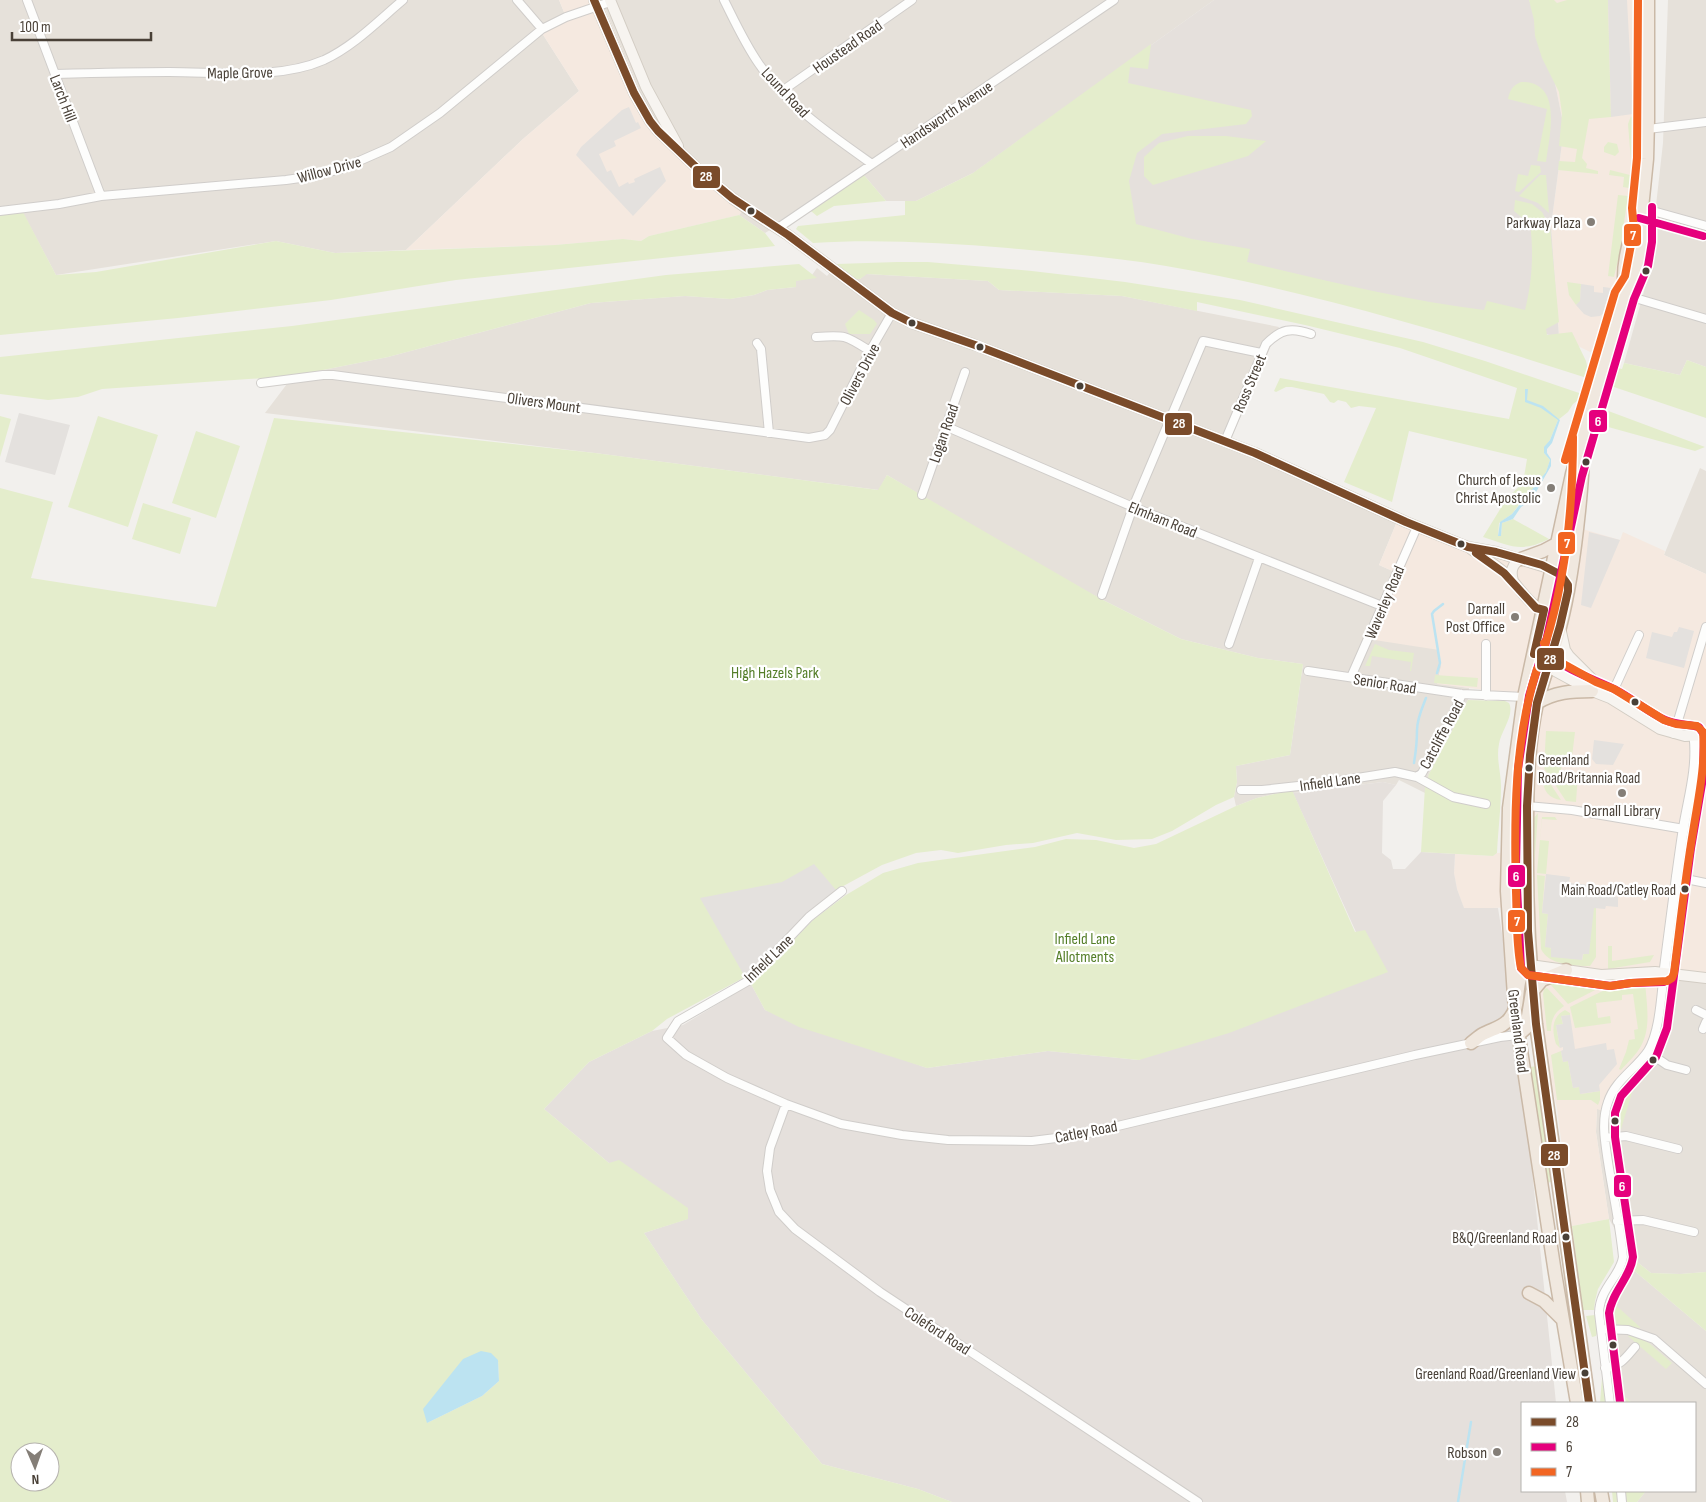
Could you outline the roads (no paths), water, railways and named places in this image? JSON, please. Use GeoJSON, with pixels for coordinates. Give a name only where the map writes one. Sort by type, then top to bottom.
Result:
{"type":"FeatureCollection","features":[{"type":"Feature","properties":{"kind":"highway"},"geometry":{"type":"LineString","coordinates":[[1583,437],[1625,295],[1634,280],[1644,230],[1642,208],[1648,129],[1648,0]]}},
{"type":"Feature","properties":{"kind":"highway","name":"Greenland Road"},"geometry":{"type":"LineString","coordinates":[[1577,1402],[1518,1035],[1507,891],[1510,796],[1524,697],[1572,474],[1583,437]]}},
{"type":"Feature","properties":{"kind":"highway","name":"Greenland Road"},"geometry":{"type":"LineString","coordinates":[[1583,437],[1582,473],[1568,591],[1538,703],[1530,755],[1526,886],[1532,992],[1589,1402]]}},
{"type":"Feature","properties":{"kind":"highway"},"geometry":{"type":"LineString","coordinates":[[1521,559],[1558,543]]}},
{"type":"Feature","properties":{"kind":"highway"},"geometry":{"type":"LineString","coordinates":[[1544,610],[1558,605],[1568,591],[1565,580],[1552,569]]}},
{"type":"Feature","properties":{"kind":"highway"},"geometry":{"type":"LineString","coordinates":[[1535,647],[1539,657],[1548,667]]}},
{"type":"Feature","properties":{"kind":"highway"},"geometry":{"type":"LineString","coordinates":[[1538,703],[1548,696],[1556,694],[1592,691]]}},
{"type":"Feature","properties":{"kind":"highway"},"geometry":{"type":"LineString","coordinates":[[1471,1043],[1483,1034],[1505,1024],[1515,1011],[1520,977],[1523,971],[1530,965],[1520,959],[1510,945]]}},
{"type":"Feature","properties":{"kind":"highway"},"geometry":{"type":"LineString","coordinates":[[1518,1035],[1526,1028],[1532,992],[1542,980],[1566,970]]}},
{"type":"Feature","properties":{"kind":"highway"},"geometry":{"type":"LineString","coordinates":[[1518,1035],[1533,1040],[1539,1046]]}},
{"type":"Feature","properties":{"kind":"highway"},"geometry":{"type":"LineString","coordinates":[[1556,1279],[1572,1276]]}},
{"type":"Feature","properties":{"kind":"highway"},"geometry":{"type":"LineString","coordinates":[[1529,1293],[1538,1296],[1562,1319]]}},
{"type":"Feature","properties":{"kind":"main road"},"geometry":{"type":"LineString","coordinates":[[610,1],[646,87],[681,152]]}},
{"type":"Feature","properties":{"kind":"main road"},"geometry":{"type":"LineString","coordinates":[[595,4],[610,34],[634,93],[644,112],[658,131],[700,172],[732,198],[788,235],[892,313],[919,326],[975,345],[1225,441],[1468,547],[1521,559],[1552,569]]}},
{"type":"Feature","properties":{"kind":"main road"},"geometry":{"type":"LineString","coordinates":[[1468,547],[1497,567],[1513,581],[1533,605],[1544,610]]}},
{"type":"Feature","properties":{"kind":"main road"},"geometry":{"type":"LineString","coordinates":[[1513,581],[1513,566],[1521,559]]}},
{"type":"Feature","properties":{"kind":"main road"},"geometry":{"type":"LineString","coordinates":[[1560,626],[1565,650],[1569,656],[1610,698],[1646,722],[1674,734],[1706,735]]}},
{"type":"Feature","properties":{"kind":"main road"},"geometry":{"type":"LineString","coordinates":[[1548,667],[1592,691],[1610,698]]}},
{"type":"Feature","properties":{"kind":"main road"},"geometry":{"type":"LineString","coordinates":[[1530,965],[1610,976],[1630,973],[1664,972],[1706,978]]}},
{"type":"Feature","properties":{"kind":"street","name":"Larch Hill"},"geometry":{"type":"LineString","coordinates":[[27,0],[101,196]]}},
{"type":"Feature","properties":{"kind":"street","name":"Maple Grove"},"geometry":{"type":"LineString","coordinates":[[55,74],[278,72],[296,69],[323,60],[340,51],[359,38],[402,0]]}},
{"type":"Feature","properties":{"kind":"street"},"geometry":{"type":"LineString","coordinates":[[518,0],[542,29]]}},
{"type":"Feature","properties":{"kind":"street","name":"Lound Road"},"geometry":{"type":"LineString","coordinates":[[724,0],[740,33],[760,65],[782,91],[816,124],[872,164]]}},
{"type":"Feature","properties":{"kind":"street","name":"Houstead Road"},"geometry":{"type":"LineString","coordinates":[[782,91],[912,0]]}},
{"type":"Feature","properties":{"kind":"street","name":"Handsworth Avenue"},"geometry":{"type":"LineString","coordinates":[[778,228],[1114,0]]}},
{"type":"Feature","properties":{"kind":"street","name":"Willow Drive"},"geometry":{"type":"LineString","coordinates":[[0,211],[59,204],[101,196],[286,180],[314,176],[341,169],[391,147],[415,132],[542,29],[595,4],[610,1]]}},
{"type":"Feature","properties":{"kind":"street"},"geometry":{"type":"LineString","coordinates":[[1648,129],[1706,122]]}},
{"type":"Feature","properties":{"kind":"street"},"geometry":{"type":"LineString","coordinates":[[1642,208],[1706,226]]}},
{"type":"Feature","properties":{"kind":"street"},"geometry":{"type":"LineString","coordinates":[[1625,295],[1706,319]]}},
{"type":"Feature","properties":{"kind":"street","name":"Olivers Drive"},"geometry":{"type":"LineString","coordinates":[[825,434],[830,430],[870,351],[892,313]]}},
{"type":"Feature","properties":{"kind":"street","name":"Ross Street"},"geometry":{"type":"LineString","coordinates":[[1225,441],[1266,344],[1276,335],[1287,330],[1300,330],[1311,334]]}},
{"type":"Feature","properties":{"kind":"street"},"geometry":{"type":"LineString","coordinates":[[816,337],[842,335],[870,351]]}},
{"type":"Feature","properties":{"kind":"street"},"geometry":{"type":"LineString","coordinates":[[1102,595],[1133,507],[1203,341],[1261,354]]}},
{"type":"Feature","properties":{"kind":"street"},"geometry":{"type":"LineString","coordinates":[[758,343],[761,349],[769,433]]}},
{"type":"Feature","properties":{"kind":"street","name":"Logan Road"},"geometry":{"type":"LineString","coordinates":[[922,495],[965,372]]}},
{"type":"Feature","properties":{"kind":"street","name":"Olivers Mount"},"geometry":{"type":"LineString","coordinates":[[261,383],[333,375],[809,438],[825,434]]}},
{"type":"Feature","properties":{"kind":"street","name":"Elmham Road"},"geometry":{"type":"LineString","coordinates":[[945,426],[1133,507],[1382,606]]}},
{"type":"Feature","properties":{"kind":"street","name":"Waverley Road"},"geometry":{"type":"LineString","coordinates":[[1351,677],[1417,526]]}},
{"type":"Feature","properties":{"kind":"street"},"geometry":{"type":"LineString","coordinates":[[1229,644],[1260,558]]}},
{"type":"Feature","properties":{"kind":"street"},"geometry":{"type":"LineString","coordinates":[[1674,734],[1706,627]]}},
{"type":"Feature","properties":{"kind":"street"},"geometry":{"type":"LineString","coordinates":[[1610,698],[1639,635]]}},
{"type":"Feature","properties":{"kind":"street"},"geometry":{"type":"LineString","coordinates":[[1486,644],[1486,696]]}},
{"type":"Feature","properties":{"kind":"street","name":"Senior Road"},"geometry":{"type":"LineString","coordinates":[[1308,671],[1462,694]]}},
{"type":"Feature","properties":{"kind":"street","name":"Catcliffe Road"},"geometry":{"type":"LineString","coordinates":[[1418,777],[1449,726],[1462,694],[1524,697]]}},
{"type":"Feature","properties":{"kind":"street"},"geometry":{"type":"LineString","coordinates":[[1610,1402],[1599,1304],[1605,1290],[1622,1264],[1622,1250],[1605,1138],[1604,1119],[1608,1100],[1619,1082],[1648,1052],[1657,1025],[1676,877],[1696,760],[1694,736]]}},
{"type":"Feature","properties":{"kind":"street","name":"Infield Lane"},"geometry":{"type":"LineString","coordinates":[[1241,790],[1262,790],[1326,783],[1395,772],[1418,777],[1453,797],[1486,804]]}},
{"type":"Feature","properties":{"kind":"street"},"geometry":{"type":"LineString","coordinates":[[1527,806],[1572,810],[1684,829]]}},
{"type":"Feature","properties":{"kind":"street"},"geometry":{"type":"LineString","coordinates":[[1676,877],[1706,883]]}},
{"type":"Feature","properties":{"kind":"street","name":"Infield Lane"},"geometry":{"type":"LineString","coordinates":[[667,1038],[678,1021],[748,981],[809,917],[842,891]]}},
{"type":"Feature","properties":{"kind":"street"},"geometry":{"type":"LineString","coordinates":[[1696,1010],[1706,1016]]}},
{"type":"Feature","properties":{"kind":"street","name":"Catley Road"},"geometry":{"type":"LineString","coordinates":[[667,1038],[686,1055],[727,1078],[786,1104],[841,1124],[902,1135],[948,1140],[1032,1141],[1080,1135],[1471,1043],[1518,1035]]}},
{"type":"Feature","properties":{"kind":"street"},"geometry":{"type":"LineString","coordinates":[[1648,1052],[1667,1065],[1686,1070]]}},
{"type":"Feature","properties":{"kind":"street","name":"Coleford Road"},"geometry":{"type":"LineString","coordinates":[[786,1104],[770,1148],[768,1171],[770,1190],[779,1212],[795,1229],[880,1292],[1198,1502]]}},
{"type":"Feature","properties":{"kind":"street"},"geometry":{"type":"LineString","coordinates":[[1605,1138],[1626,1136],[1678,1149]]}},
{"type":"Feature","properties":{"kind":"street"},"geometry":{"type":"LineString","coordinates":[[1617,1221],[1643,1220],[1694,1232]]}},
{"type":"Feature","properties":{"kind":"street"},"geometry":{"type":"LineString","coordinates":[[1601,1329],[1628,1330],[1654,1340],[1706,1384]]}},
{"type":"Feature","properties":{"kind":"street"},"geometry":{"type":"LineString","coordinates":[[1605,1368],[1617,1366],[1635,1347]]}},
{"type":"Feature","properties":{"kind":"water"},"geometry":{"type":"Polygon","coordinates":[[[1525,389],[1528,389],[1527,400],[1543,406],[1560,420],[1552,443],[1547,449],[1551,459],[1551,466],[1532,499],[1521,507],[1513,519],[1502,523],[1501,536],[1498,536],[1500,522],[1512,514],[1546,472],[1550,460],[1544,453],[1544,447],[1550,440],[1558,420],[1541,408],[1525,402],[1525,389]]]}},
{"type":"Feature","properties":{"kind":"water"},"geometry":{"type":"Polygon","coordinates":[[[481,1351],[491,1353],[498,1360],[499,1381],[482,1396],[427,1423],[423,1409],[463,1359],[481,1351]]]}},
{"type":"Feature","properties":{"kind":"waterway"},"geometry":{"type":"LineString","coordinates":[[1437,673],[1440,663],[1432,614],[1443,604]]}},
{"type":"Feature","properties":{"kind":"waterway"},"geometry":{"type":"LineString","coordinates":[[1414,763],[1418,722],[1426,698]]}},
{"type":"Feature","properties":{"kind":"waterway"},"geometry":{"type":"LineString","coordinates":[[1458,1502],[1471,1422]]}},
{"type":"Feature","properties":{"kind":"place","name":"Parkway Plaza"},"geometry":{"type":"Point","coordinates":[1591,222]}},
{"type":"Feature","properties":{"kind":"place","name":"Church of Jesus Christ Apostolic"},"geometry":{"type":"Point","coordinates":[1551,488]}},
{"type":"Feature","properties":{"kind":"place","name":"Darnall Post Office"},"geometry":{"type":"Point","coordinates":[1515,617]}},
{"type":"Feature","properties":{"kind":"place","name":"Greenland Road/Britannia Road"},"geometry":{"type":"Point","coordinates":[1529,768]}},
{"type":"Feature","properties":{"kind":"place","name":"Darnall Library"},"geometry":{"type":"Point","coordinates":[1622,793]}},
{"type":"Feature","properties":{"kind":"place","name":"Main Road/Catley Road"},"geometry":{"type":"Point","coordinates":[1685,889]}},
{"type":"Feature","properties":{"kind":"place","name":"B&Q/Greenland Road"},"geometry":{"type":"Point","coordinates":[1566,1237]}},
{"type":"Feature","properties":{"kind":"place","name":"Greenland Road/Greenland View"},"geometry":{"type":"Point","coordinates":[1585,1373]}},
{"type":"Feature","properties":{"kind":"place","name":"Robson"},"geometry":{"type":"Point","coordinates":[1497,1452]}},
{"type":"Feature","properties":{"kind":"park label","name":"High Hazels Park"},"geometry":{"type":"Point","coordinates":[775,672]}},
{"type":"Feature","properties":{"kind":"park label","name":"Infield Lane Allotments"},"geometry":{"type":"Point","coordinates":[1085,947]}}]}
